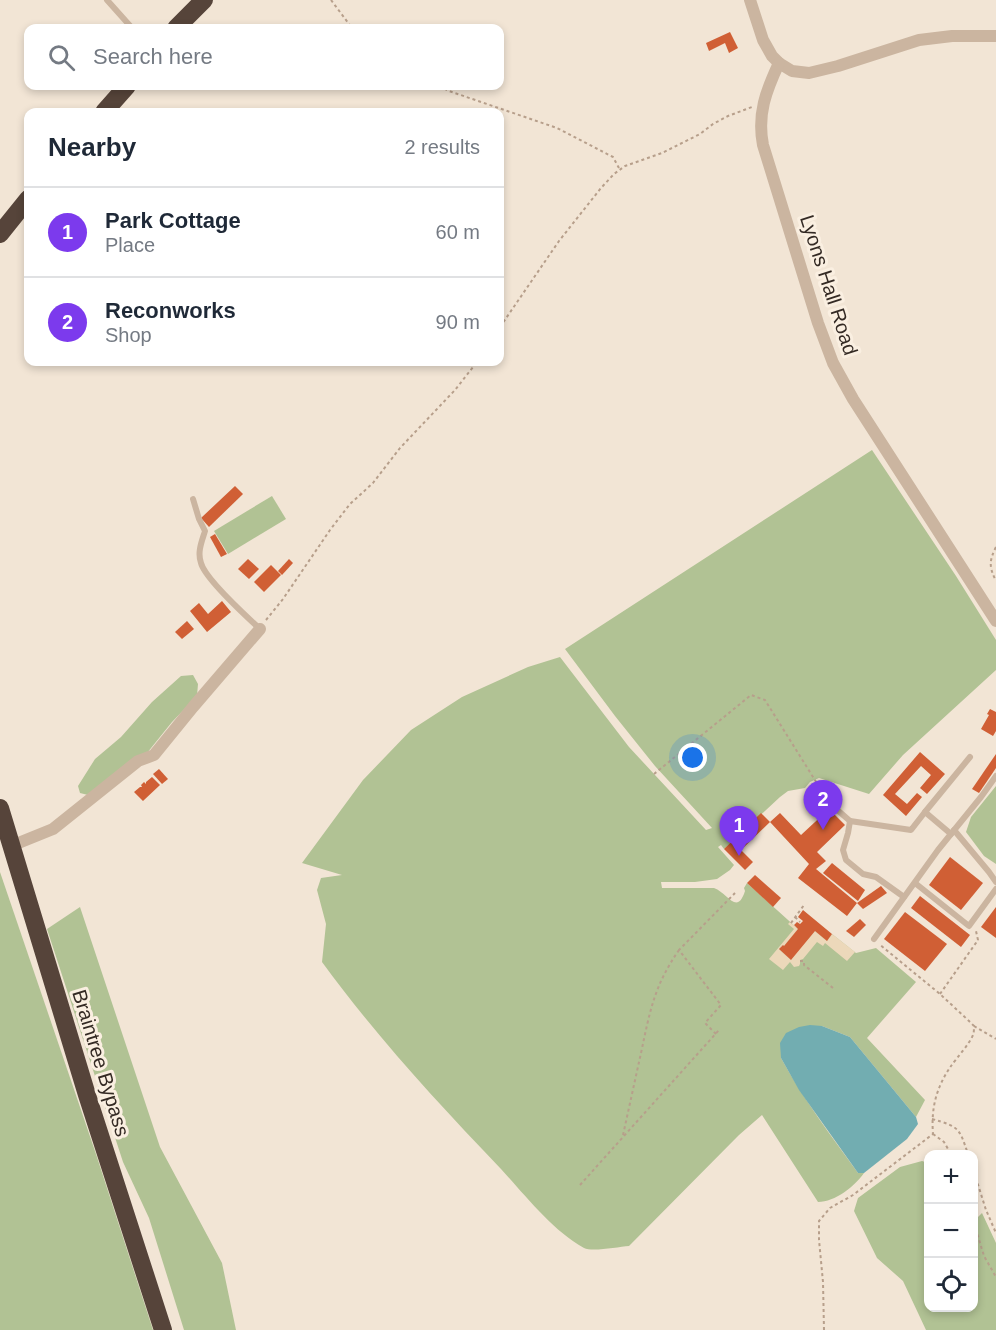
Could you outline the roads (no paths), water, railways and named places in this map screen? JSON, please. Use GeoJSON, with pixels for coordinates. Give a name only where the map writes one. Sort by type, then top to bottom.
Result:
{"type":"FeatureCollection","features":[{"type":"Feature","properties":{"kind":"highway"},"geometry":{"type":"LineString","coordinates":[[180,24],[204,0]]}},
{"type":"Feature","properties":{"kind":"highway"},"geometry":{"type":"LineString","coordinates":[[108,108],[123,90]]}},
{"type":"Feature","properties":{"kind":"highway"},"geometry":{"type":"LineString","coordinates":[[0,234],[24,204]]}},
{"type":"Feature","properties":{"kind":"highway","name":"Braintree Bypass"},"geometry":{"type":"LineString","coordinates":[[0,808],[87,1095],[163,1330]]}},
{"type":"Feature","properties":{"kind":"street"},"geometry":{"type":"LineString","coordinates":[[750,0],[763,40],[772,56],[792,71],[809,73],[838,66],[919,40],[952,36],[996,36]]}},
{"type":"Feature","properties":{"kind":"street","name":"Lyons Hall Road"},"geometry":{"type":"LineString","coordinates":[[779,63],[766,93],[760,131],[818,323],[833,363],[853,399],[996,621]]}},
{"type":"Feature","properties":{"kind":"street"},"geometry":{"type":"LineString","coordinates":[[11,846],[53,830],[138,760],[154,755],[260,629]]}},
{"type":"Feature","properties":{"kind":"lane"},"geometry":{"type":"LineString","coordinates":[[106,0],[128,24]]}},
{"type":"Feature","properties":{"kind":"lane"},"geometry":{"type":"LineString","coordinates":[[193,499],[205,531],[199,555],[201,565],[216,584],[260,629]]}},
{"type":"Feature","properties":{"kind":"lane"},"geometry":{"type":"LineString","coordinates":[[827,801],[850,821],[911,830],[970,757]]}},
{"type":"Feature","properties":{"kind":"lane"},"geometry":{"type":"LineString","coordinates":[[874,939],[996,776]]}},
{"type":"Feature","properties":{"kind":"lane"},"geometry":{"type":"LineString","coordinates":[[925,812],[952,832],[996,882]]}},
{"type":"Feature","properties":{"kind":"lane"},"geometry":{"type":"LineString","coordinates":[[850,821],[843,850],[846,860],[863,874],[876,877],[904,897]]}},
{"type":"Feature","properties":{"kind":"lane"},"geometry":{"type":"LineString","coordinates":[[915,883],[969,926],[996,890]]}},
{"type":"Feature","properties":{"kind":"water"},"geometry":{"type":"Polygon","coordinates":[[[810,1025],[822,1026],[850,1037],[916,1117],[918,1124],[907,1139],[864,1173],[858,1173],[799,1090],[781,1058],[780,1043],[786,1033],[810,1025]]]}},
{"type":"Feature","properties":{"kind":"place","name":"Reconworks"},"geometry":{"type":"Point","coordinates":[823,830]}},
{"type":"Feature","properties":{"kind":"place","name":"Park Cottage"},"geometry":{"type":"Point","coordinates":[739,856]}}]}
